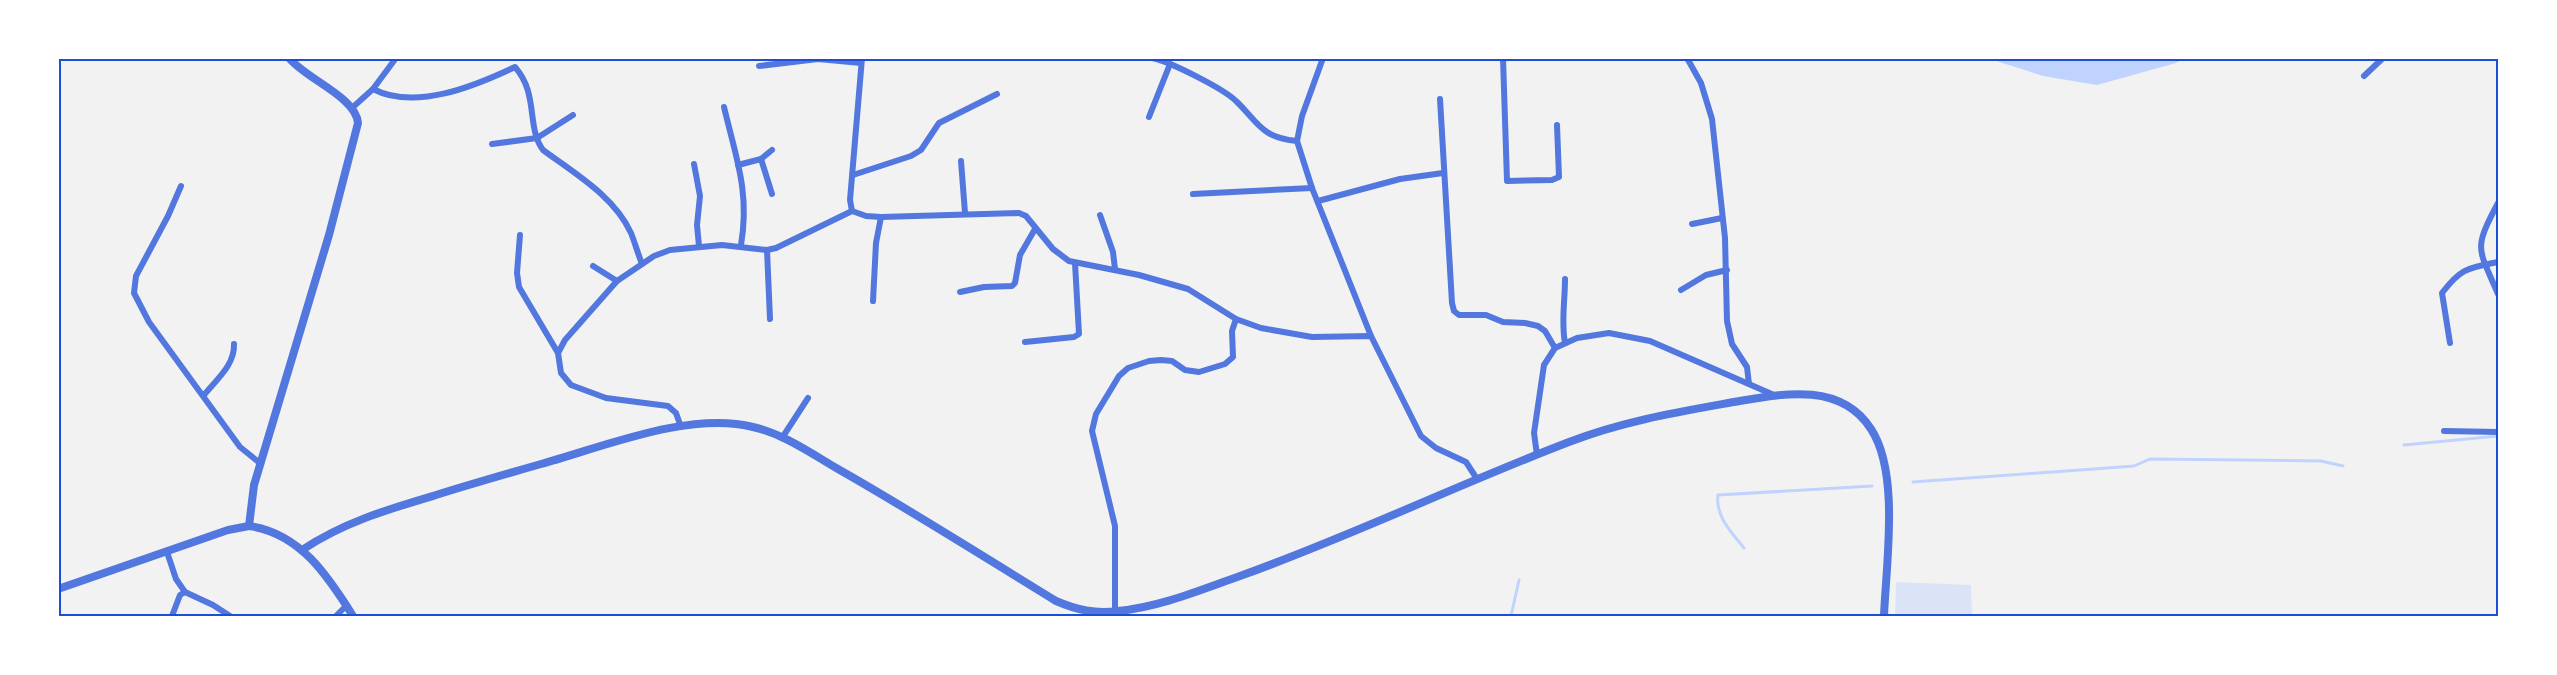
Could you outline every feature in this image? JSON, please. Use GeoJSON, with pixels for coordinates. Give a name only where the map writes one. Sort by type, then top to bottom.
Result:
{"type":"FeatureCollection","features":[{"type":"Feature","properties":{"kind":"street"},"geometry":{"type":"LineString","coordinates":[[249,526],[252,496],[329,235],[357,130],[357,117],[352,106],[301,71],[289,58]]}},
{"type":"Feature","properties":{"kind":"street"},"geometry":{"type":"LineString","coordinates":[[352,106],[373,89],[396,58]]}},
{"type":"Feature","properties":{"kind":"street"},"geometry":{"type":"LineString","coordinates":[[759,66],[818,58],[862,61],[854,175],[850,200],[852,211]]}},
{"type":"Feature","properties":{"kind":"street"},"geometry":{"type":"LineString","coordinates":[[1152,58],[1170,64],[1227,94],[1237,101],[1250,119],[1272,136],[1297,141]]}},
{"type":"Feature","properties":{"kind":"street"},"geometry":{"type":"LineString","coordinates":[[1323,58],[1302,116],[1297,141],[1312,188],[1371,336],[1420,436],[1436,448],[1466,462],[1477,479]]}},
{"type":"Feature","properties":{"kind":"street"},"geometry":{"type":"LineString","coordinates":[[1503,58],[1507,181],[1552,180],[1559,177],[1557,125]]}},
{"type":"Feature","properties":{"kind":"street"},"geometry":{"type":"LineString","coordinates":[[1687,58],[1701,84],[1712,119],[1727,270],[1726,308],[1730,334],[1739,358],[1747,367],[1749,384]]}},
{"type":"Feature","properties":{"kind":"street"},"geometry":{"type":"LineString","coordinates":[[2364,76],[2383,58]]}},
{"type":"Feature","properties":{"kind":"street"},"geometry":{"type":"LineString","coordinates":[[1149,117],[1170,64]]}},
{"type":"Feature","properties":{"kind":"street"},"geometry":{"type":"LineString","coordinates":[[373,89],[399,98],[445,94],[515,67],[524,76],[532,104],[537,138],[543,150],[600,193],[610,204],[632,234],[642,264]]}},
{"type":"Feature","properties":{"kind":"street"},"geometry":{"type":"LineString","coordinates":[[854,175],[911,156],[921,150],[939,123],[997,94]]}},
{"type":"Feature","properties":{"kind":"street"},"geometry":{"type":"LineString","coordinates":[[1440,99],[1443,173],[1454,311],[1459,315],[1486,315],[1503,322],[1538,326],[1545,331],[1555,348]]}},
{"type":"Feature","properties":{"kind":"street"},"geometry":{"type":"LineString","coordinates":[[724,107],[746,206],[741,245]]}},
{"type":"Feature","properties":{"kind":"street"},"geometry":{"type":"LineString","coordinates":[[492,144],[537,138],[573,115]]}},
{"type":"Feature","properties":{"kind":"street"},"geometry":{"type":"LineString","coordinates":[[738,165],[761,159],[772,150]]}},
{"type":"Feature","properties":{"kind":"street"},"geometry":{"type":"LineString","coordinates":[[761,159],[772,194]]}},
{"type":"Feature","properties":{"kind":"street"},"geometry":{"type":"LineString","coordinates":[[961,161],[965,213]]}},
{"type":"Feature","properties":{"kind":"street"},"geometry":{"type":"LineString","coordinates":[[694,164],[700,196],[699,246]]}},
{"type":"Feature","properties":{"kind":"street"},"geometry":{"type":"LineString","coordinates":[[1318,201],[1400,178],[1443,173]]}},
{"type":"Feature","properties":{"kind":"street"},"geometry":{"type":"LineString","coordinates":[[181,186],[136,276],[134,293],[149,322],[240,447],[261,464]]}},
{"type":"Feature","properties":{"kind":"street"},"geometry":{"type":"LineString","coordinates":[[1192,194],[1312,188]]}},
{"type":"Feature","properties":{"kind":"street"},"geometry":{"type":"LineString","coordinates":[[2499,203],[2480,242],[2480,250],[2499,294]]}},
{"type":"Feature","properties":{"kind":"street"},"geometry":{"type":"LineString","coordinates":[[558,353],[565,340],[618,281],[642,264],[670,250],[699,246],[741,245],[767,250],[790,243],[852,211],[866,216],[881,217],[1019,213],[1026,216],[1061,256],[1076,263],[1115,269],[1188,290],[1236,320],[1286,334],[1312,337],[1371,336]]}},
{"type":"Feature","properties":{"kind":"street"},"geometry":{"type":"LineString","coordinates":[[1100,216],[1113,252],[1115,269]]}},
{"type":"Feature","properties":{"kind":"street"},"geometry":{"type":"LineString","coordinates":[[873,301],[876,243],[881,217]]}},
{"type":"Feature","properties":{"kind":"street"},"geometry":{"type":"LineString","coordinates":[[1692,224],[1722,218]]}},
{"type":"Feature","properties":{"kind":"street"},"geometry":{"type":"LineString","coordinates":[[960,292],[984,287],[1012,286],[1015,283],[1020,255],[1035,229]]}},
{"type":"Feature","properties":{"kind":"street"},"geometry":{"type":"LineString","coordinates":[[520,235],[517,273],[519,287],[558,353],[561,373],[571,385],[606,398],[668,406],[676,413],[681,427]]}},
{"type":"Feature","properties":{"kind":"street"},"geometry":{"type":"LineString","coordinates":[[767,250],[771,293],[770,319]]}},
{"type":"Feature","properties":{"kind":"street"},"geometry":{"type":"LineString","coordinates":[[2450,343],[2442,293],[2463,270],[2499,262]]}},
{"type":"Feature","properties":{"kind":"street"},"geometry":{"type":"LineString","coordinates":[[1025,342],[1074,337],[1079,334],[1076,263]]}},
{"type":"Feature","properties":{"kind":"street"},"geometry":{"type":"LineString","coordinates":[[593,266],[618,281]]}},
{"type":"Feature","properties":{"kind":"street"},"geometry":{"type":"LineString","coordinates":[[1681,290],[1706,274],[1727,270]]}},
{"type":"Feature","properties":{"kind":"street"},"geometry":{"type":"LineString","coordinates":[[1565,279],[1565,311],[1562,322],[1565,342]]}},
{"type":"Feature","properties":{"kind":"street"},"geometry":{"type":"LineString","coordinates":[[1115,612],[1115,526],[1092,431],[1096,414],[1119,376],[1140,364],[1161,360],[1172,361],[1185,370],[1199,372],[1225,364],[1233,357],[1232,331],[1236,320]]}},
{"type":"Feature","properties":{"kind":"street"},"geometry":{"type":"LineString","coordinates":[[1537,455],[1534,433],[1544,365],[1555,348],[1565,342],[1594,334],[1635,337],[1774,395]]}},
{"type":"Feature","properties":{"kind":"street"},"geometry":{"type":"LineString","coordinates":[[204,395],[230,363],[234,354],[234,344]]}},
{"type":"Feature","properties":{"kind":"street"},"geometry":{"type":"LineString","coordinates":[[302,550],[326,534],[382,511],[616,443],[681,427],[735,424],[758,428],[782,438],[863,483],[1056,601],[1084,611],[1115,612],[1179,597],[1272,564],[1364,528],[1477,479],[1601,431],[1636,421],[1774,395],[1807,393],[1832,399],[1857,413],[1874,434],[1885,464],[1888,489],[1884,616]]}},
{"type":"Feature","properties":{"kind":"street"},"geometry":{"type":"LineString","coordinates":[[782,438],[808,398]]}},
{"type":"Feature","properties":{"kind":"street"},"geometry":{"type":"LineString","coordinates":[[2444,431],[2499,432]]}},
{"type":"Feature","properties":{"kind":"street"},"geometry":{"type":"LineString","coordinates":[[58,589],[228,530],[249,526],[275,532],[302,550],[321,568],[354,616]]}},
{"type":"Feature","properties":{"kind":"street"},"geometry":{"type":"LineString","coordinates":[[167,552],[176,579],[185,592],[230,616]]}},
{"type":"Feature","properties":{"kind":"street"},"geometry":{"type":"LineString","coordinates":[[172,616],[176,611],[178,598],[185,592]]}},
{"type":"Feature","properties":{"kind":"street"},"geometry":{"type":"LineString","coordinates":[[336,616],[346,605]]}},
{"type":"Feature","properties":{"kind":"shaded area"},"geometry":{"type":"Polygon","coordinates":[[[1896,582],[1971,585],[1972,616],[1895,616],[1896,582]]]}},
{"type":"Feature","properties":{"kind":"water"},"geometry":{"type":"Polygon","coordinates":[[[1990,59],[2183,59],[2176,63],[2097,85],[2043,76],[1990,59]]]}},
{"type":"Feature","properties":{"kind":"waterway"},"geometry":{"type":"LineString","coordinates":[[2404,445],[2498,436]]}},
{"type":"Feature","properties":{"kind":"waterway"},"geometry":{"type":"LineString","coordinates":[[1913,482],[2134,466],[2150,459],[2321,461],[2343,466]]}},
{"type":"Feature","properties":{"kind":"waterway"},"geometry":{"type":"LineString","coordinates":[[1744,548],[1722,517],[1718,495],[1872,486]]}},
{"type":"Feature","properties":{"kind":"waterway"},"geometry":{"type":"LineString","coordinates":[[1511,616],[1519,580]]}}]}
